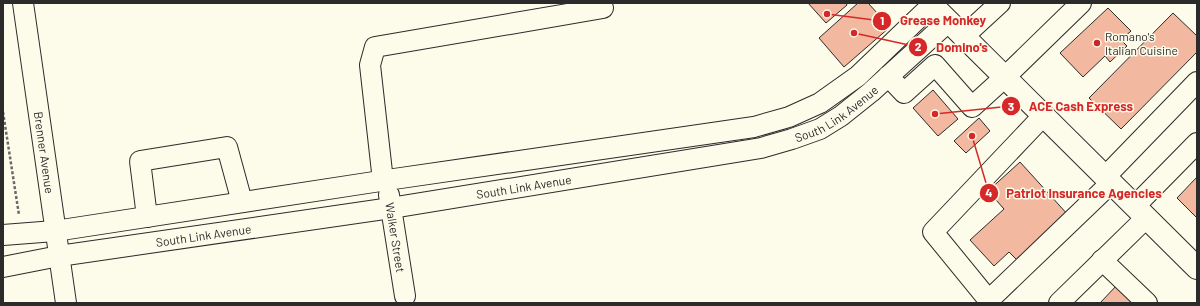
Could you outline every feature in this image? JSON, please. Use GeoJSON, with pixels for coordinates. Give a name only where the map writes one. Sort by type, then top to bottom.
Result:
{"type":"FeatureCollection","features":[{"type":"Feature","properties":{"kind":"main road"},"geometry":{"type":"LineString","coordinates":[[931,4],[1197,268]]}},
{"type":"Feature","properties":{"kind":"street","name":"Brenner Avenue"},"geometry":{"type":"LineString","coordinates":[[22,3],[66,303]]}},
{"type":"Feature","properties":{"kind":"street","name":"South Link Avenue"},"geometry":{"type":"LineString","coordinates":[[3,267],[59,256],[391,208],[761,148],[820,129],[841,116],[888,76],[956,29],[1000,3]]}},
{"type":"Feature","properties":{"kind":"street"},"geometry":{"type":"LineString","coordinates":[[888,76],[904,93],[935,64],[972,107],[1081,3]]}},
{"type":"Feature","properties":{"kind":"street","name":"South Link Avenue"},"geometry":{"type":"LineString","coordinates":[[3,235],[55,231],[385,180],[754,127],[789,117],[820,103],[858,76],[931,4]]}},
{"type":"Feature","properties":{"kind":"street","name":"Walker Street"},"geometry":{"type":"LineString","coordinates":[[405,296],[385,180],[370,65],[375,47],[603,8]]}},
{"type":"Feature","properties":{"kind":"street"},"geometry":{"type":"LineString","coordinates":[[1043,116],[933,232],[990,302],[1108,180],[1197,82]]}},
{"type":"Feature","properties":{"kind":"street"},"geometry":{"type":"LineString","coordinates":[[1059,303],[1102,260],[1197,143]]}},
{"type":"Feature","properties":{"kind":"street"},"geometry":{"type":"LineString","coordinates":[[147,217],[140,161],[227,146],[242,202]]}},
{"type":"Feature","properties":{"kind":"street"},"geometry":{"type":"LineString","coordinates":[[1102,260],[1147,303]]}},
{"type":"Feature","properties":{"kind":"path"},"geometry":{"type":"LineString","coordinates":[[3,112],[20,216]]}},
{"type":"Feature","properties":{"kind":"building"},"geometry":{"type":"Polygon","coordinates":[[[808,3],[846,3],[847,5],[826,23],[808,3]]]}},
{"type":"Feature","properties":{"kind":"building"},"geometry":{"type":"Polygon","coordinates":[[[858,3],[868,3],[890,27],[844,67],[819,38],[858,3]]]}},
{"type":"Feature","properties":{"kind":"building","name":"Romano's Italian Cuisine"},"geometry":{"type":"Polygon","coordinates":[[[1108,8],[1131,31],[1121,40],[1127,46],[1110,62],[1105,56],[1083,77],[1060,53],[1108,8]]]}},
{"type":"Feature","properties":{"kind":"building"},"geometry":{"type":"Polygon","coordinates":[[[1173,13],[1197,36],[1197,52],[1121,129],[1089,98],[1173,13]]]}},
{"type":"Feature","properties":{"kind":"building"},"geometry":{"type":"Polygon","coordinates":[[[933,90],[958,119],[938,136],[913,108],[933,90]]]}},
{"type":"Feature","properties":{"kind":"building"},"geometry":{"type":"Polygon","coordinates":[[[979,118],[990,131],[966,153],[954,141],[979,118]]]}},
{"type":"Feature","properties":{"kind":"building"},"geometry":{"type":"Polygon","coordinates":[[[1020,162],[1069,216],[1019,262],[1009,252],[994,266],[970,240],[1004,209],[988,191],[1020,162]]]}},
{"type":"Feature","properties":{"kind":"building"},"geometry":{"type":"Polygon","coordinates":[[[1197,177],[1197,218],[1177,198],[1197,177]]]}},
{"type":"Feature","properties":{"kind":"building"},"geometry":{"type":"Polygon","coordinates":[[[1117,285],[1135,303],[1100,303],[1117,285]]]}},
{"type":"Feature","properties":{"kind":"place","name":"Grease Monkey"},"geometry":{"type":"Point","coordinates":[827,14]}},
{"type":"Feature","properties":{"kind":"place","name":"Domino's"},"geometry":{"type":"Point","coordinates":[854,33]}},
{"type":"Feature","properties":{"kind":"place","name":"Romano's Italian Cuisine"},"geometry":{"type":"Point","coordinates":[1097,43]}},
{"type":"Feature","properties":{"kind":"place","name":"ACE Cash Express"},"geometry":{"type":"Point","coordinates":[935,114]}},
{"type":"Feature","properties":{"kind":"place","name":"Patriot Insurance Agencies"},"geometry":{"type":"Point","coordinates":[972,136]}}]}
